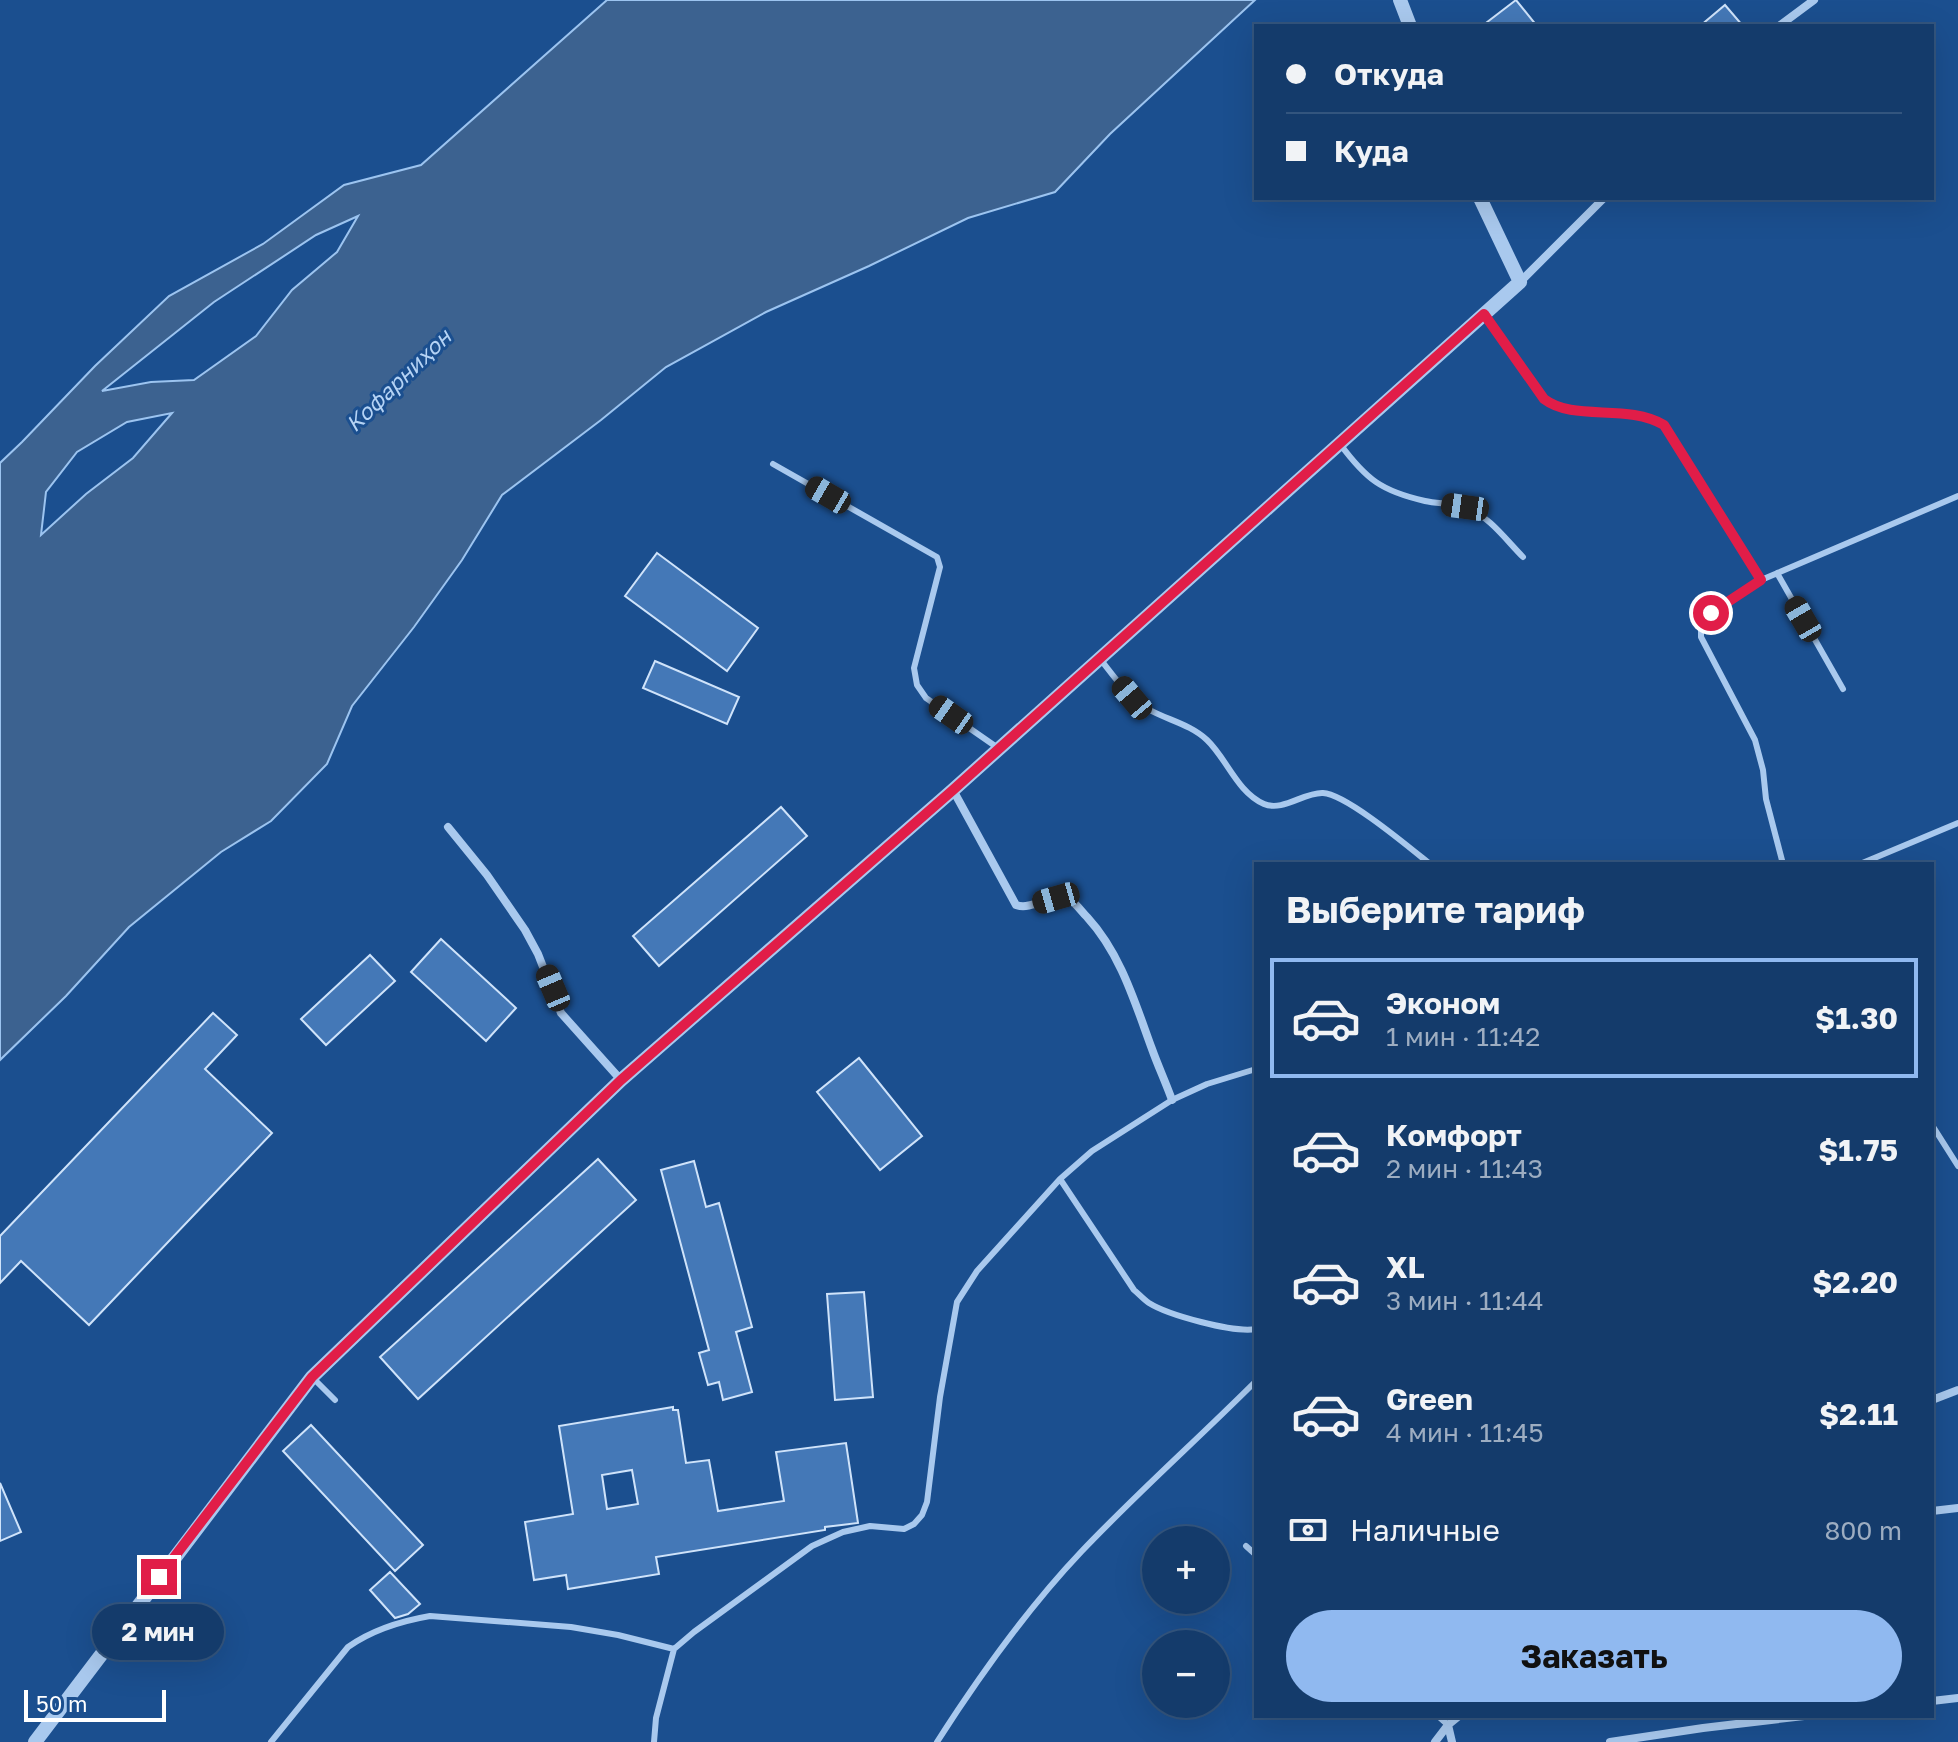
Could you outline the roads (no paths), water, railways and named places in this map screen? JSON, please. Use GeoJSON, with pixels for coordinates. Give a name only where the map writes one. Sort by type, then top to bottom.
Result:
{"type":"FeatureCollection","features":[{"type":"Feature","properties":{"kind":"street"},"geometry":{"type":"LineString","coordinates":[[1400,0],[1409,24]]}},
{"type":"Feature","properties":{"kind":"street"},"geometry":{"type":"LineString","coordinates":[[1782,24],[1814,0]]}},
{"type":"Feature","properties":{"kind":"street"},"geometry":{"type":"LineString","coordinates":[[1481,200],[1520,282]]}},
{"type":"Feature","properties":{"kind":"street"},"geometry":{"type":"LineString","coordinates":[[35,1742],[312,1377],[621,1080],[953,790],[1340,444],[1520,282],[1602,200]]}},
{"type":"Feature","properties":{"kind":"street"},"geometry":{"type":"LineString","coordinates":[[953,790],[1016,905],[1027,907],[1064,897],[1093,923],[1116,958],[1134,995],[1172,1100]]}},
{"type":"Feature","properties":{"kind":"street"},"geometry":{"type":"LineString","coordinates":[[448,827],[487,875],[525,930],[561,1013],[621,1080]]}},
{"type":"Feature","properties":{"kind":"street"},"geometry":{"type":"LineString","coordinates":[[1934,1399],[1958,1390]]}},
{"type":"Feature","properties":{"kind":"street"},"geometry":{"type":"LineString","coordinates":[[1934,1511],[1958,1508]]}},
{"type":"Feature","properties":{"kind":"street"},"geometry":{"type":"LineString","coordinates":[[1934,1701],[1958,1698]]}},
{"type":"Feature","properties":{"kind":"street"},"geometry":{"type":"LineString","coordinates":[[1435,1742],[1457,1718]]}},
{"type":"Feature","properties":{"kind":"street"},"geometry":{"type":"LineString","coordinates":[[1610,1742],[1787,1718]]}},
{"type":"Feature","properties":{"kind":"street"},"geometry":{"type":"LineString","coordinates":[[1448,1725],[1452,1742]]}},
{"type":"Feature","properties":{"kind":"lane"},"geometry":{"type":"LineString","coordinates":[[1484,314],[1544,399],[1552,405],[1566,409],[1637,414],[1664,425],[1761,580]]}},
{"type":"Feature","properties":{"kind":"lane"},"geometry":{"type":"LineString","coordinates":[[1340,444],[1358,467],[1379,486],[1424,501],[1474,511],[1482,515],[1523,557]]}},
{"type":"Feature","properties":{"kind":"lane"},"geometry":{"type":"LineString","coordinates":[[773,464],[937,557],[940,567],[914,668],[917,685],[926,698],[999,749]]}},
{"type":"Feature","properties":{"kind":"lane"},"geometry":{"type":"LineString","coordinates":[[1781,862],[1755,740],[1701,637],[1701,623],[1761,580],[1958,496]]}},
{"type":"Feature","properties":{"kind":"lane"},"geometry":{"type":"LineString","coordinates":[[1777,573],[1843,689]]}},
{"type":"Feature","properties":{"kind":"lane"},"geometry":{"type":"LineString","coordinates":[[1100,659],[1132,698],[1195,730],[1209,742],[1243,787],[1259,802],[1269,806],[1287,804],[1320,793],[1335,795],[1428,862]]}},
{"type":"Feature","properties":{"kind":"lane"},"geometry":{"type":"LineString","coordinates":[[1865,862],[1958,823]]}},
{"type":"Feature","properties":{"kind":"lane"},"geometry":{"type":"LineString","coordinates":[[654,1742],[656,1718],[674,1649],[694,1632],[812,1546],[843,1532],[870,1526],[904,1529],[922,1515],[927,1502],[940,1397],[957,1302],[977,1271],[1060,1179],[1092,1151],[1172,1100],[1207,1084],[1254,1070]]}},
{"type":"Feature","properties":{"kind":"lane"},"geometry":{"type":"LineString","coordinates":[[1934,1128],[1958,1166]]}},
{"type":"Feature","properties":{"kind":"lane"},"geometry":{"type":"LineString","coordinates":[[1060,1179],[1134,1290],[1150,1304],[1223,1328],[1254,1330]]}},
{"type":"Feature","properties":{"kind":"lane"},"geometry":{"type":"LineString","coordinates":[[312,1377],[335,1400]]}},
{"type":"Feature","properties":{"kind":"lane"},"geometry":{"type":"LineString","coordinates":[[937,1742],[1022,1619],[1080,1553],[1158,1473],[1254,1383]]}},
{"type":"Feature","properties":{"kind":"lane"},"geometry":{"type":"LineString","coordinates":[[1246,1546],[1254,1553]]}},
{"type":"Feature","properties":{"kind":"lane"},"geometry":{"type":"LineString","coordinates":[[271,1742],[348,1647],[361,1638],[415,1619],[430,1616],[571,1627],[674,1649]]}},
{"type":"Feature","properties":{"kind":"lane"},"geometry":{"type":"LineString","coordinates":[[1440,1718],[1448,1725]]}},
{"type":"Feature","properties":{"kind":"water","name":"Кофарниҳон"},"geometry":{"type":"Polygon","coordinates":[[[607,0],[1255,0],[1110,134],[1055,192],[968,218],[766,312],[666,367],[502,495],[462,560],[352,706],[327,764],[271,821],[221,852],[129,927],[66,996],[0,1060],[0,463],[169,296],[263,244],[344,185],[421,165],[607,0]],[[358,216],[316,235],[214,302],[102,391],[151,382],[194,380],[256,336],[292,290],[337,252],[358,216]],[[172,413],[127,422],[77,452],[46,492],[41,535],[86,494],[133,458],[172,413]]]}}]}
